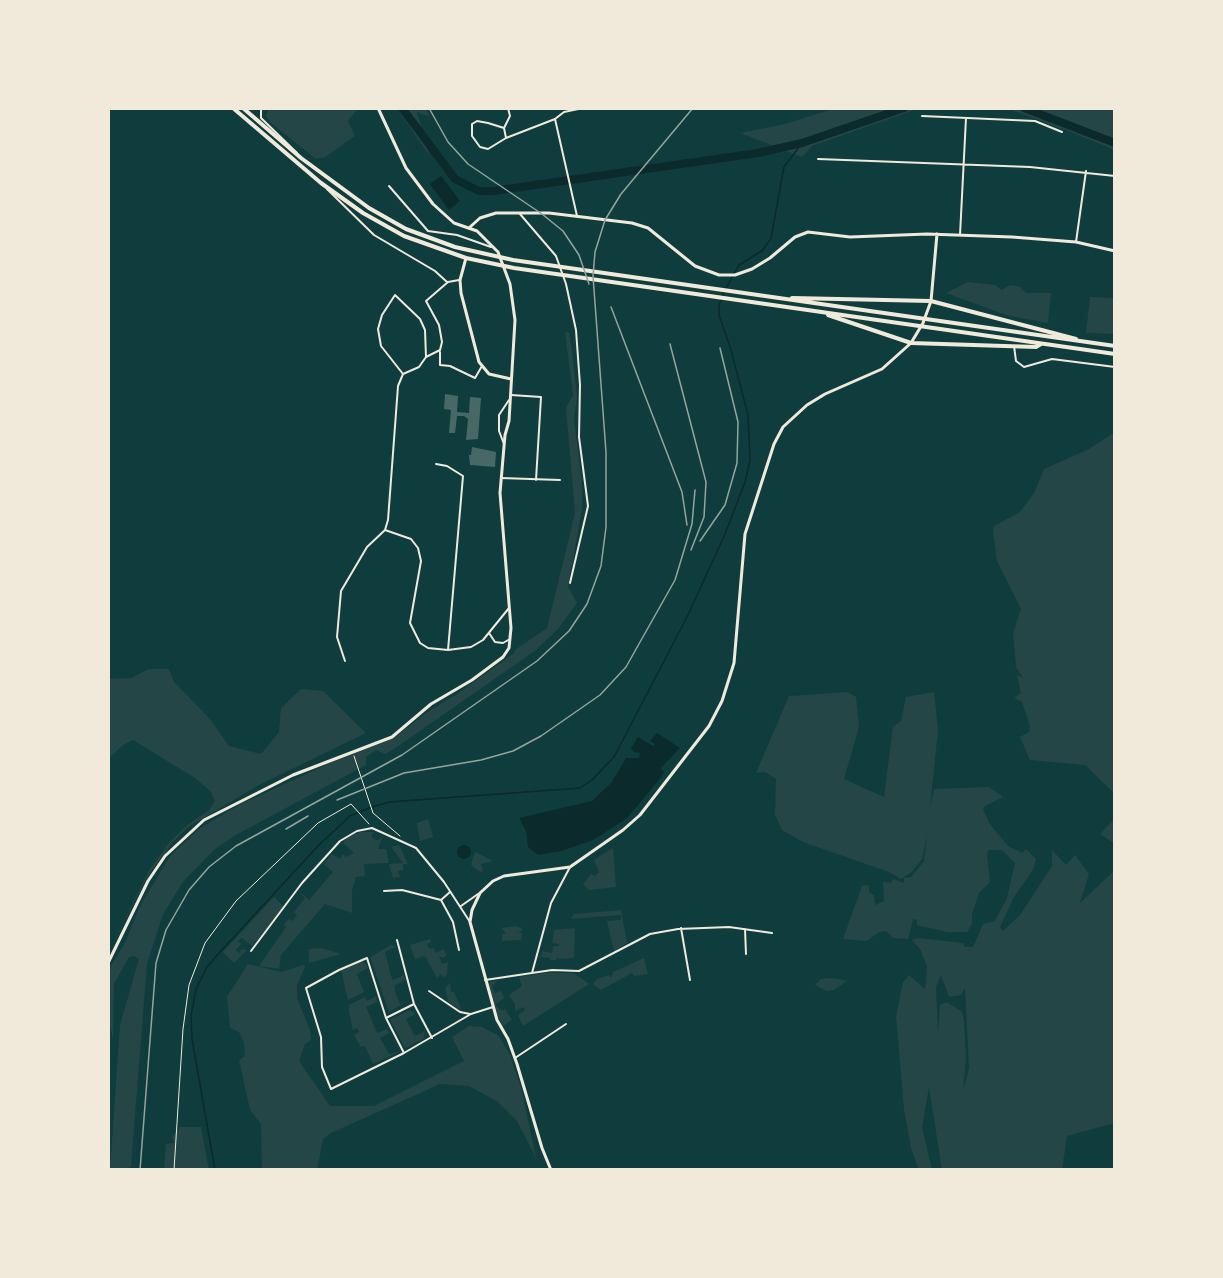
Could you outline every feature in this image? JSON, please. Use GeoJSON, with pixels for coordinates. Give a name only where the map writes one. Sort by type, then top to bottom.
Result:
{"type":"FeatureCollection","features":[{"type":"Feature","properties":{"kind":"highway"},"geometry":{"type":"LineString","coordinates":[[233,108],[321,183],[380,224],[431,247],[466,258],[514,268],[1115,354]]}},
{"type":"Feature","properties":{"kind":"highway"},"geometry":{"type":"LineString","coordinates":[[243,108],[301,158],[385,218],[431,239],[491,257],[1115,346]]}},
{"type":"Feature","properties":{"kind":"highway"},"geometry":{"type":"LineString","coordinates":[[782,298],[931,301],[1089,342]]}},
{"type":"Feature","properties":{"kind":"highway"},"geometry":{"type":"LineString","coordinates":[[822,312],[911,343],[1036,347],[1042,344]]}},
{"type":"Feature","properties":{"kind":"street"},"geometry":{"type":"LineString","coordinates":[[261,108],[261,118],[301,158]]}},
{"type":"Feature","properties":{"kind":"street"},"geometry":{"type":"LineString","coordinates":[[378,108],[406,168],[433,204],[453,224],[470,226],[493,247],[502,259],[508,274],[515,320],[511,396],[503,440]]}},
{"type":"Feature","properties":{"kind":"street"},"geometry":{"type":"LineString","coordinates":[[506,138],[504,128],[510,116],[508,108]]}},
{"type":"Feature","properties":{"kind":"street"},"geometry":{"type":"LineString","coordinates":[[504,128],[477,121],[470,127],[474,140],[485,149],[506,138],[555,119],[564,112],[583,108]]}},
{"type":"Feature","properties":{"kind":"street"},"geometry":{"type":"LineString","coordinates":[[922,116],[1035,121],[1062,132]]}},
{"type":"Feature","properties":{"kind":"street"},"geometry":{"type":"LineString","coordinates":[[960,235],[966,118]]}},
{"type":"Feature","properties":{"kind":"street"},"geometry":{"type":"LineString","coordinates":[[555,119],[578,216]]}},
{"type":"Feature","properties":{"kind":"street"},"geometry":{"type":"LineString","coordinates":[[818,159],[1086,171],[1115,176]]}},
{"type":"Feature","properties":{"kind":"street"},"geometry":{"type":"LineString","coordinates":[[1076,242],[1086,171]]}},
{"type":"Feature","properties":{"kind":"street"},"geometry":{"type":"LineString","coordinates":[[321,183],[363,226],[396,250],[435,271],[448,282]]}},
{"type":"Feature","properties":{"kind":"street"},"geometry":{"type":"LineString","coordinates":[[389,186],[428,231],[457,236],[493,247]]}},
{"type":"Feature","properties":{"kind":"street"},"geometry":{"type":"LineString","coordinates":[[470,226],[490,214],[578,216],[632,223],[648,228],[687,262],[719,275],[741,273],[766,261],[789,241],[804,233],[850,237],[960,235],[1076,242],[1115,251]]}},
{"type":"Feature","properties":{"kind":"street"},"geometry":{"type":"LineString","coordinates":[[520,214],[556,256],[566,284],[576,330],[580,385],[579,437],[588,506],[570,583]]}},
{"type":"Feature","properties":{"kind":"street"},"geometry":{"type":"LineString","coordinates":[[460,907],[504,876],[570,867],[597,849],[640,815],[693,749],[722,701],[734,663],[745,534],[768,458],[783,427],[815,399],[877,371],[895,359],[911,343],[923,323],[931,301],[937,234]]}},
{"type":"Feature","properties":{"kind":"street"},"geometry":{"type":"LineString","coordinates":[[466,258],[460,280],[461,293],[482,366],[495,376],[512,379]]}},
{"type":"Feature","properties":{"kind":"street"},"geometry":{"type":"LineString","coordinates":[[460,280],[448,282],[426,301],[439,325],[442,342],[440,365],[450,366],[475,378],[482,366]]}},
{"type":"Feature","properties":{"kind":"street"},"geometry":{"type":"LineString","coordinates":[[403,374],[381,346],[378,329],[382,315],[395,295],[420,319],[425,330],[426,357]]}},
{"type":"Feature","properties":{"kind":"street"},"geometry":{"type":"LineString","coordinates":[[1014,346],[1016,362],[1024,367],[1052,359],[1115,368]]}},
{"type":"Feature","properties":{"kind":"street"},"geometry":{"type":"LineString","coordinates":[[345,661],[338,637],[341,591],[367,547],[385,530],[388,520],[398,386],[403,374],[419,367],[426,357],[440,350]]}},
{"type":"Feature","properties":{"kind":"street"},"geometry":{"type":"LineString","coordinates":[[108,963],[148,881],[165,856],[204,820],[293,775],[392,737],[431,704],[472,680],[503,657],[510,639],[510,606],[500,493],[505,446],[498,431],[499,415],[511,396]]}},
{"type":"Feature","properties":{"kind":"street"},"geometry":{"type":"LineString","coordinates":[[511,396],[541,398],[536,480]]}},
{"type":"Feature","properties":{"kind":"street"},"geometry":{"type":"LineString","coordinates":[[436,464],[447,466],[463,476],[448,650]]}},
{"type":"Feature","properties":{"kind":"street"},"geometry":{"type":"LineString","coordinates":[[501,478],[560,480]]}},
{"type":"Feature","properties":{"kind":"street"},"geometry":{"type":"LineString","coordinates":[[385,530],[411,539],[417,548],[421,561],[410,623],[420,643],[428,648],[448,650],[471,647],[489,633],[510,606]]}},
{"type":"Feature","properties":{"kind":"street"},"geometry":{"type":"LineString","coordinates":[[489,633],[495,642],[503,643],[510,639]]}},
{"type":"Feature","properties":{"kind":"street"},"geometry":{"type":"LineString","coordinates":[[251,951],[302,883],[340,841],[357,831],[372,828],[416,848],[470,922],[493,1007],[515,1058],[551,1170]]}},
{"type":"Feature","properties":{"kind":"street"},"geometry":{"type":"LineString","coordinates":[[532,973],[551,903],[570,867]]}},
{"type":"Feature","properties":{"kind":"street"},"geometry":{"type":"LineString","coordinates":[[384,891],[402,890],[441,900],[453,922],[459,950]]}},
{"type":"Feature","properties":{"kind":"street"},"geometry":{"type":"LineString","coordinates":[[441,900],[450,892]]}},
{"type":"Feature","properties":{"kind":"street"},"geometry":{"type":"LineString","coordinates":[[470,922],[480,893]]}},
{"type":"Feature","properties":{"kind":"street"},"geometry":{"type":"LineString","coordinates":[[681,928],[690,980]]}},
{"type":"Feature","properties":{"kind":"street"},"geometry":{"type":"LineString","coordinates":[[485,980],[532,973],[579,971],[650,934],[681,928],[745,929],[772,933]]}},
{"type":"Feature","properties":{"kind":"street"},"geometry":{"type":"LineString","coordinates":[[745,929],[746,954]]}},
{"type":"Feature","properties":{"kind":"street"},"geometry":{"type":"LineString","coordinates":[[397,940],[414,1004],[432,1038]]}},
{"type":"Feature","properties":{"kind":"street"},"geometry":{"type":"LineString","coordinates":[[404,1053],[386,1018],[368,958],[339,970],[306,988],[321,1036],[322,1067],[332,1089],[404,1053],[432,1038],[471,1014],[493,1007]]}},
{"type":"Feature","properties":{"kind":"street"},"geometry":{"type":"LineString","coordinates":[[429,991],[460,1012],[471,1014]]}},
{"type":"Feature","properties":{"kind":"street"},"geometry":{"type":"LineString","coordinates":[[386,1018],[414,1004]]}},
{"type":"Feature","properties":{"kind":"street"},"geometry":{"type":"LineString","coordinates":[[515,1058],[566,1024]]}},
{"type":"Feature","properties":{"kind":"path"},"geometry":{"type":"LineString","coordinates":[[353,752],[373,813],[407,842]]}},
{"type":"Feature","properties":{"kind":"path"},"geometry":{"type":"LineString","coordinates":[[174,1170],[183,1029],[189,985],[205,943],[224,914],[302,837],[335,813],[351,804],[372,828]]}},
{"type":"Feature","properties":{"kind":"shaded area"},"geometry":{"type":"Polygon","coordinates":[[[269,108],[358,108],[348,121],[355,136],[325,157],[316,159],[271,123],[266,116],[269,108]]]}},
{"type":"Feature","properties":{"kind":"shaded area"},"geometry":{"type":"Polygon","coordinates":[[[397,108],[425,108],[430,117],[417,112],[429,155],[397,108]]]}},
{"type":"Feature","properties":{"kind":"shaded area"},"geometry":{"type":"Polygon","coordinates":[[[836,108],[920,108],[812,146],[802,157],[740,133],[785,124],[836,108]]]}},
{"type":"Feature","properties":{"kind":"shaded area"},"geometry":{"type":"Polygon","coordinates":[[[1006,108],[1115,108],[1115,150],[1071,132],[1006,108]]]}},
{"type":"Feature","properties":{"kind":"shaded area"},"geometry":{"type":"Polygon","coordinates":[[[441,176],[460,201],[449,210],[430,184],[441,176]]]}},
{"type":"Feature","properties":{"kind":"shaded area"},"geometry":{"type":"Polygon","coordinates":[[[968,282],[995,285],[1002,290],[1010,285],[1020,287],[1026,293],[1051,293],[1048,323],[1009,316],[946,293],[968,282]]]}},
{"type":"Feature","properties":{"kind":"shaded area"},"geometry":{"type":"Polygon","coordinates":[[[1090,297],[1115,298],[1115,334],[1086,333],[1090,297]]]}},
{"type":"Feature","properties":{"kind":"shaded area"},"geometry":{"type":"Polygon","coordinates":[[[565,332],[569,333],[572,350],[577,397],[574,418],[582,484],[582,509],[568,587],[577,603],[558,629],[536,650],[394,749],[385,754],[376,750],[366,757],[366,765],[234,836],[215,849],[183,882],[163,914],[147,964],[131,1166],[126,1170],[110,1170],[120,1025],[139,959],[134,956],[129,957],[114,984],[113,1040],[108,1017],[108,971],[126,941],[139,908],[170,856],[199,829],[239,805],[330,763],[394,738],[547,628],[575,513],[566,408],[573,395],[565,332]]]}},
{"type":"Feature","properties":{"kind":"shaded area"},"geometry":{"type":"Polygon","coordinates":[[[1115,432],[1115,794],[1085,765],[1030,760],[1020,737],[1029,732],[1030,726],[1022,702],[1014,698],[1021,693],[1017,675],[1023,678],[1016,667],[1013,633],[1021,609],[997,561],[993,532],[994,526],[1020,512],[1034,493],[1044,469],[1089,449],[1115,432]]]}},
{"type":"Feature","properties":{"kind":"shaded area"},"geometry":{"type":"Polygon","coordinates":[[[149,669],[169,669],[174,682],[210,719],[229,746],[261,754],[279,732],[281,708],[301,689],[323,691],[366,733],[259,785],[188,827],[172,843],[147,877],[108,954],[149,870],[169,843],[186,826],[209,810],[215,801],[211,792],[195,778],[133,740],[123,745],[108,759],[108,679],[131,678],[149,669]]]}},
{"type":"Feature","properties":{"kind":"shaded area"},"geometry":{"type":"Polygon","coordinates":[[[847,692],[856,697],[859,727],[844,779],[884,797],[893,727],[901,721],[906,697],[934,692],[938,730],[930,808],[934,789],[989,787],[1003,797],[983,809],[989,823],[1008,846],[1022,853],[1026,849],[1036,859],[1033,870],[1014,897],[1000,927],[1003,931],[1020,915],[1052,866],[1052,850],[1066,865],[1075,855],[1089,874],[1080,903],[1115,870],[1115,1123],[1067,1136],[1062,1170],[942,1170],[929,1087],[922,1127],[932,1170],[919,1170],[911,1148],[904,1109],[896,1016],[903,982],[909,975],[925,989],[927,966],[920,949],[912,940],[918,938],[963,943],[965,947],[973,947],[983,924],[995,921],[1007,898],[1015,863],[1002,850],[989,850],[987,854],[990,882],[979,893],[972,914],[972,924],[967,932],[947,932],[917,925],[917,920],[913,919],[908,939],[893,938],[886,931],[879,932],[867,941],[843,939],[862,886],[869,885],[869,892],[874,895],[875,905],[884,901],[883,882],[891,883],[893,879],[904,883],[904,878],[911,877],[924,861],[927,835],[922,859],[912,872],[901,879],[889,872],[803,842],[782,830],[775,814],[776,779],[765,772],[756,773],[789,696],[847,692]],[[941,975],[936,987],[938,1033],[940,1005],[947,1002],[962,1012],[964,1020],[966,1058],[963,1091],[969,1068],[965,988],[961,995],[949,997],[941,975]]]}},
{"type":"Feature","properties":{"kind":"shaded area"},"geometry":{"type":"Polygon","coordinates":[[[657,733],[680,748],[661,768],[664,773],[626,819],[593,840],[561,851],[538,855],[528,847],[526,831],[519,818],[592,801],[612,782],[626,758],[639,758],[640,753],[634,752],[631,748],[638,737],[653,746],[655,744],[650,741],[657,733]]]}},
{"type":"Feature","properties":{"kind":"shaded area"},"geometry":{"type":"Polygon","coordinates":[[[1115,818],[1115,844],[1100,834],[1115,818]]]}},
{"type":"Feature","properties":{"kind":"shaded area"},"geometry":{"type":"Polygon","coordinates":[[[428,819],[433,837],[420,841],[417,823],[428,819]]]}},
{"type":"Feature","properties":{"kind":"shaded area"},"geometry":{"type":"Polygon","coordinates":[[[360,832],[374,832],[371,836],[376,840],[383,835],[378,849],[386,849],[389,863],[364,864],[365,876],[356,877],[352,890],[352,913],[325,904],[281,955],[279,969],[259,966],[286,927],[284,925],[289,919],[293,921],[297,915],[294,912],[305,898],[299,891],[309,900],[333,872],[324,864],[332,854],[340,859],[343,854],[346,857],[354,853],[343,843],[346,838],[360,832]]]}},
{"type":"Feature","properties":{"kind":"shaded area"},"geometry":{"type":"Polygon","coordinates":[[[399,845],[408,864],[403,864],[403,870],[398,871],[400,877],[393,878],[389,864],[403,863],[391,847],[399,845]]]}},
{"type":"Feature","properties":{"kind":"shaded area"},"geometry":{"type":"Polygon","coordinates":[[[464,845],[469,847],[471,852],[469,857],[464,859],[459,857],[457,852],[459,847],[464,845]]]}},
{"type":"Feature","properties":{"kind":"shaded area"},"geometry":{"type":"Polygon","coordinates":[[[613,848],[616,887],[589,890],[583,884],[591,874],[595,876],[599,872],[594,860],[613,848]]]}},
{"type":"Feature","properties":{"kind":"shaded area"},"geometry":{"type":"Polygon","coordinates":[[[475,852],[493,861],[481,864],[483,871],[480,872],[471,865],[475,852]]]}},
{"type":"Feature","properties":{"kind":"shaded area"},"geometry":{"type":"Polygon","coordinates":[[[274,897],[284,907],[252,946],[242,938],[238,941],[241,944],[236,950],[239,953],[242,949],[247,950],[234,963],[223,952],[274,897]]]}},
{"type":"Feature","properties":{"kind":"shaded area"},"geometry":{"type":"Polygon","coordinates":[[[621,910],[627,943],[614,951],[607,921],[621,920],[621,915],[571,919],[574,914],[621,910]]]}},
{"type":"Feature","properties":{"kind":"shaded area"},"geometry":{"type":"Polygon","coordinates":[[[516,926],[522,928],[522,931],[518,932],[522,933],[521,940],[502,941],[502,934],[506,934],[502,928],[516,926]]]}},
{"type":"Feature","properties":{"kind":"shaded area"},"geometry":{"type":"Polygon","coordinates":[[[575,928],[574,958],[559,959],[557,957],[557,960],[550,960],[550,958],[541,957],[542,951],[552,953],[553,946],[559,946],[559,944],[552,943],[554,930],[575,928]]]}},
{"type":"Feature","properties":{"kind":"shaded area"},"geometry":{"type":"Polygon","coordinates":[[[430,939],[431,942],[427,944],[429,949],[433,948],[436,953],[444,949],[446,955],[443,958],[439,956],[442,964],[448,962],[447,975],[443,978],[441,974],[437,978],[425,956],[415,959],[410,945],[430,939]]]}},
{"type":"Feature","properties":{"kind":"shaded area"},"geometry":{"type":"Polygon","coordinates":[[[391,945],[396,947],[385,952],[391,976],[393,980],[404,975],[405,980],[394,986],[395,991],[400,1004],[409,1000],[389,1012],[370,957],[391,945]]]}},
{"type":"Feature","properties":{"kind":"shaded area"},"geometry":{"type":"Polygon","coordinates":[[[322,948],[341,954],[309,963],[309,949],[322,948]]]}},
{"type":"Feature","properties":{"kind":"shaded area"},"geometry":{"type":"Polygon","coordinates":[[[644,958],[648,974],[634,976],[632,973],[601,990],[593,984],[597,979],[609,975],[611,978],[613,972],[644,958]]]}},
{"type":"Feature","properties":{"kind":"shaded area"},"geometry":{"type":"Polygon","coordinates":[[[362,960],[368,968],[357,974],[364,992],[348,1000],[341,970],[362,960]]]}},
{"type":"Feature","properties":{"kind":"shaded area"},"geometry":{"type":"Polygon","coordinates":[[[248,964],[281,972],[303,965],[305,967],[297,985],[297,998],[310,1030],[311,1040],[305,1044],[299,1061],[330,1106],[374,1106],[464,1061],[452,1037],[469,1026],[482,1027],[499,1036],[510,1055],[522,1091],[536,1158],[517,1121],[498,1102],[469,1086],[440,1084],[331,1133],[323,1139],[317,1170],[262,1170],[261,1124],[250,1110],[239,1060],[245,1056],[244,1043],[239,1032],[230,1028],[227,997],[248,964]]]}},
{"type":"Feature","properties":{"kind":"shaded area"},"geometry":{"type":"Polygon","coordinates":[[[545,973],[574,973],[589,984],[523,1026],[518,1015],[525,1010],[523,1007],[515,1011],[515,1004],[509,995],[522,986],[519,977],[545,973]]]}},
{"type":"Feature","properties":{"kind":"shaded area"},"geometry":{"type":"Polygon","coordinates":[[[821,979],[847,981],[834,990],[827,991],[815,985],[821,979]]]}},
{"type":"Feature","properties":{"kind":"shaded area"},"geometry":{"type":"Polygon","coordinates":[[[497,981],[492,986],[495,993],[501,991],[504,998],[495,1005],[502,1011],[505,1009],[512,1020],[503,1026],[497,1014],[489,985],[490,982],[497,981]]]}},
{"type":"Feature","properties":{"kind":"shaded area"},"geometry":{"type":"Polygon","coordinates":[[[450,983],[451,992],[454,992],[462,1011],[448,1001],[445,988],[450,983]]]}},
{"type":"Feature","properties":{"kind":"shaded area"},"geometry":{"type":"Polygon","coordinates":[[[376,996],[377,1002],[366,1007],[377,1033],[387,1029],[389,1033],[380,1038],[389,1054],[399,1052],[373,1064],[365,1046],[361,1047],[354,1035],[359,1032],[357,1028],[353,1030],[349,1005],[365,997],[367,1001],[376,996]]]}},
{"type":"Feature","properties":{"kind":"shaded area"},"geometry":{"type":"Polygon","coordinates":[[[410,1010],[416,1014],[406,1019],[415,1036],[424,1032],[425,1034],[423,1039],[405,1048],[391,1019],[410,1010]]]}},
{"type":"Feature","properties":{"kind":"shaded area"},"geometry":{"type":"Polygon","coordinates":[[[180,1127],[201,1127],[209,1170],[164,1170],[166,1144],[174,1143],[172,1137],[180,1127]]]}},
{"type":"Feature","properties":{"kind":"building"},"geometry":{"type":"Polygon","coordinates":[[[445,394],[458,396],[457,412],[469,413],[470,397],[481,398],[478,439],[466,440],[468,419],[464,416],[457,416],[455,433],[449,433],[451,410],[444,409],[445,394]]]}},
{"type":"Feature","properties":{"kind":"building"},"geometry":{"type":"Polygon","coordinates":[[[472,447],[496,452],[495,467],[470,465],[469,455],[471,455],[472,447]]]}},
{"type":"Feature","properties":{"kind":"waterway"},"geometry":{"type":"LineString","coordinates":[[402,108],[455,179],[479,191],[493,191],[758,153],[802,143],[904,108]]}},
{"type":"Feature","properties":{"kind":"waterway"},"geometry":{"type":"LineString","coordinates":[[1024,108],[1115,143]]}},
{"type":"Feature","properties":{"kind":"waterway"},"geometry":{"type":"LineString","coordinates":[[726,288],[739,265],[763,250],[771,238],[784,167],[802,143]]}},
{"type":"Feature","properties":{"kind":"waterway"},"geometry":{"type":"LineString","coordinates":[[215,1170],[192,1039],[191,1016],[196,989],[207,967],[319,845],[350,816],[389,802],[580,788],[592,780],[614,757],[688,615],[725,534],[745,482],[750,460],[748,415],[719,315],[719,305],[724,292]]}},
{"type":"Feature","properties":{"kind":"railway"},"geometry":{"type":"LineString","coordinates":[[429,108],[448,142],[468,164],[563,231],[579,255],[589,284]]}},
{"type":"Feature","properties":{"kind":"railway"},"geometry":{"type":"LineString","coordinates":[[140,1170],[156,963],[166,930],[189,890],[209,867],[236,846],[402,755],[537,661],[569,631],[587,604],[601,566],[606,527],[606,452],[593,276],[595,252],[605,220],[621,194],[693,108]]}},
{"type":"Feature","properties":{"kind":"railway"},"geometry":{"type":"LineString","coordinates":[[611,307],[682,492],[687,525]]}},
{"type":"Feature","properties":{"kind":"railway"},"geometry":{"type":"LineString","coordinates":[[670,344],[706,482],[704,517],[691,550]]}},
{"type":"Feature","properties":{"kind":"railway"},"geometry":{"type":"LineString","coordinates":[[700,541],[725,505],[737,463],[738,422],[720,348]]}},
{"type":"Feature","properties":{"kind":"railway"},"geometry":{"type":"LineString","coordinates":[[337,800],[404,773],[481,760],[513,751],[541,736],[600,695],[626,667],[675,580],[692,524],[695,490]]}},
{"type":"Feature","properties":{"kind":"railway"},"geometry":{"type":"LineString","coordinates":[[286,829],[308,816]]}}]}
